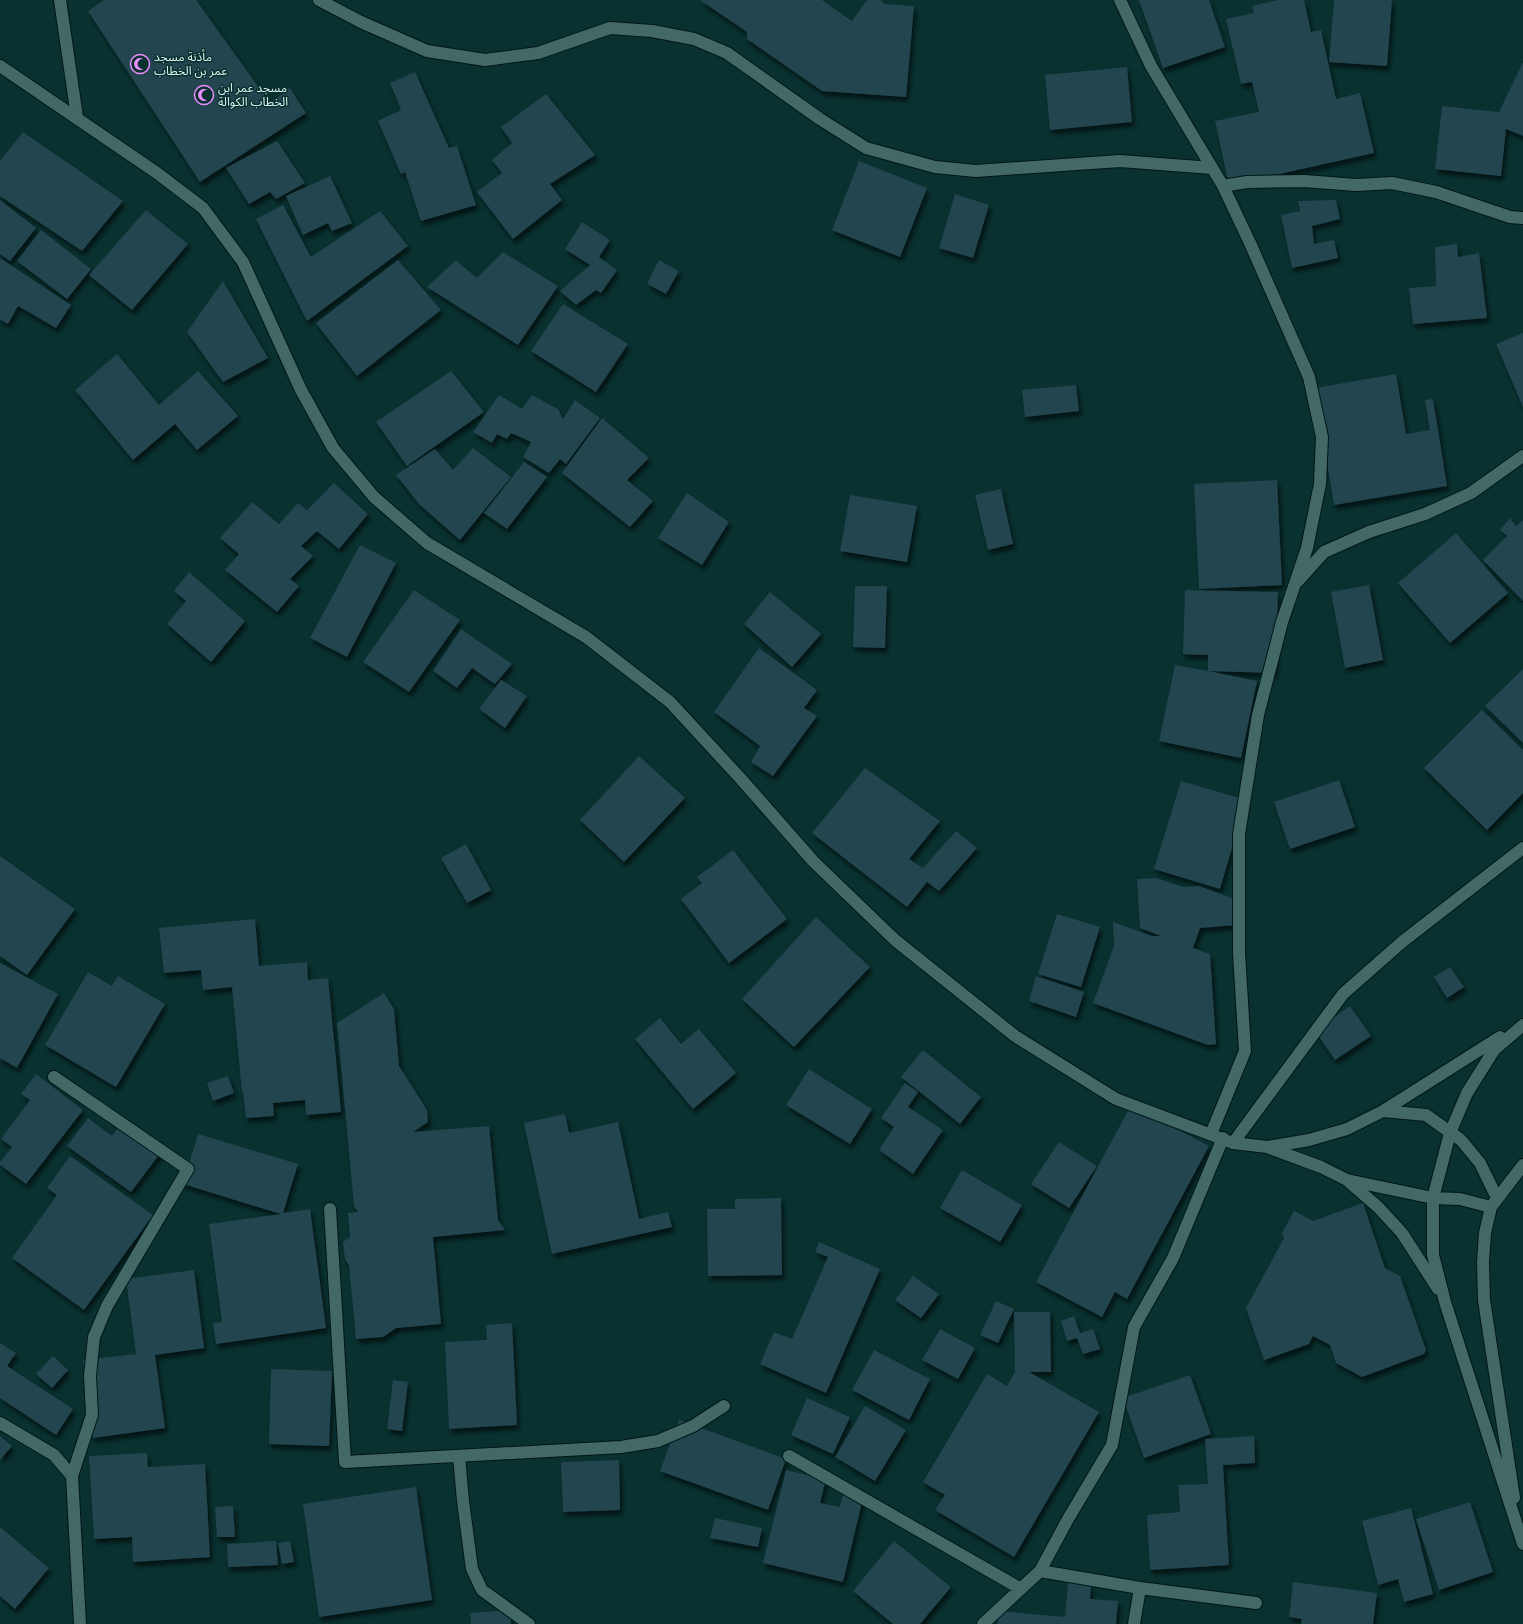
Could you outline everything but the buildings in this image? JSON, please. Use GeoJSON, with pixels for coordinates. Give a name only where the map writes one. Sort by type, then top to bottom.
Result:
{"type":"FeatureCollection","features":[{"type":"Feature","properties":{"kind":"street"},"geometry":{"type":"LineString","coordinates":[[60,0],[77,117]]}},
{"type":"Feature","properties":{"kind":"street"},"geometry":{"type":"LineString","coordinates":[[319,0],[360,22],[427,51],[485,60],[538,53],[610,28],[652,31],[694,39],[726,53],[820,119],[866,148],[935,167],[976,171],[1120,161],[1212,168]]}},
{"type":"Feature","properties":{"kind":"street"},"geometry":{"type":"LineString","coordinates":[[1120,0],[1150,66],[1223,186],[1250,242],[1309,377],[1322,437],[1320,484],[1307,548],[1282,622],[1258,715],[1239,834],[1239,953],[1246,1051],[1211,1134]]}},
{"type":"Feature","properties":{"kind":"street"},"geometry":{"type":"LineString","coordinates":[[0,66],[77,117],[157,173],[203,208],[243,262],[301,390],[333,448],[374,497],[427,543],[586,638],[670,702],[741,779],[813,861],[895,940],[1015,1036],[1116,1099],[1228,1140],[1267,1147],[1321,1167],[1347,1180],[1378,1207],[1402,1233],[1445,1302]]}},
{"type":"Feature","properties":{"kind":"street"},"geometry":{"type":"LineString","coordinates":[[1223,186],[1247,182],[1304,181],[1356,185],[1392,183],[1436,192],[1510,217],[1523,218]]}},
{"type":"Feature","properties":{"kind":"street"},"geometry":{"type":"LineString","coordinates":[[1294,585],[1324,552],[1369,532],[1426,514],[1471,493],[1523,456]]}},
{"type":"Feature","properties":{"kind":"street"},"geometry":{"type":"LineString","coordinates":[[983,1624],[1040,1571],[1068,1519],[1112,1445],[1134,1327],[1173,1258],[1228,1140],[1343,994],[1402,942],[1523,848]]}},
{"type":"Feature","properties":{"kind":"street"},"geometry":{"type":"LineString","coordinates":[[1267,1147],[1309,1140],[1347,1129],[1383,1111],[1523,1024]]}},
{"type":"Feature","properties":{"kind":"street"},"geometry":{"type":"LineString","coordinates":[[1522,1538],[1445,1302],[1433,1255],[1433,1198],[1450,1133],[1466,1093],[1494,1050],[1523,1024]]}},
{"type":"Feature","properties":{"kind":"street"},"geometry":{"type":"LineString","coordinates":[[54,1077],[188,1169],[107,1306],[94,1337],[90,1376],[92,1415],[72,1476],[80,1624]]}},
{"type":"Feature","properties":{"kind":"street"},"geometry":{"type":"LineString","coordinates":[[1383,1111],[1426,1115],[1461,1140],[1480,1163],[1494,1202]]}},
{"type":"Feature","properties":{"kind":"street"},"geometry":{"type":"LineString","coordinates":[[1522,1538],[1484,1300],[1483,1262],[1485,1233],[1494,1202],[1523,1165]]}},
{"type":"Feature","properties":{"kind":"street"},"geometry":{"type":"LineString","coordinates":[[1347,1180],[1433,1198],[1494,1202]]}},
{"type":"Feature","properties":{"kind":"street"},"geometry":{"type":"LineString","coordinates":[[330,1209],[344,1462],[621,1447],[658,1441],[693,1426],[724,1406]]}},
{"type":"Feature","properties":{"kind":"street"},"geometry":{"type":"LineString","coordinates":[[0,1423],[54,1454],[72,1476]]}},
{"type":"Feature","properties":{"kind":"street"},"geometry":{"type":"LineString","coordinates":[[459,1456],[472,1569],[482,1590],[529,1624]]}},
{"type":"Feature","properties":{"kind":"street"},"geometry":{"type":"LineString","coordinates":[[789,1456],[1021,1589]]}},
{"type":"Feature","properties":{"kind":"street"},"geometry":{"type":"LineString","coordinates":[[1040,1571],[1140,1588],[1256,1603]]}},
{"type":"Feature","properties":{"kind":"street"},"geometry":{"type":"LineString","coordinates":[[1134,1624],[1140,1588]]}},
{"type":"Feature","properties":{"kind":"place","name":"مأذنة مسجد عمر بن الخطاب"},"geometry":{"type":"Point","coordinates":[140,64]}},
{"type":"Feature","properties":{"kind":"place","name":"مسجد عمر ابن الخطاب الكوالة"},"geometry":{"type":"Point","coordinates":[204,95]}}]}
